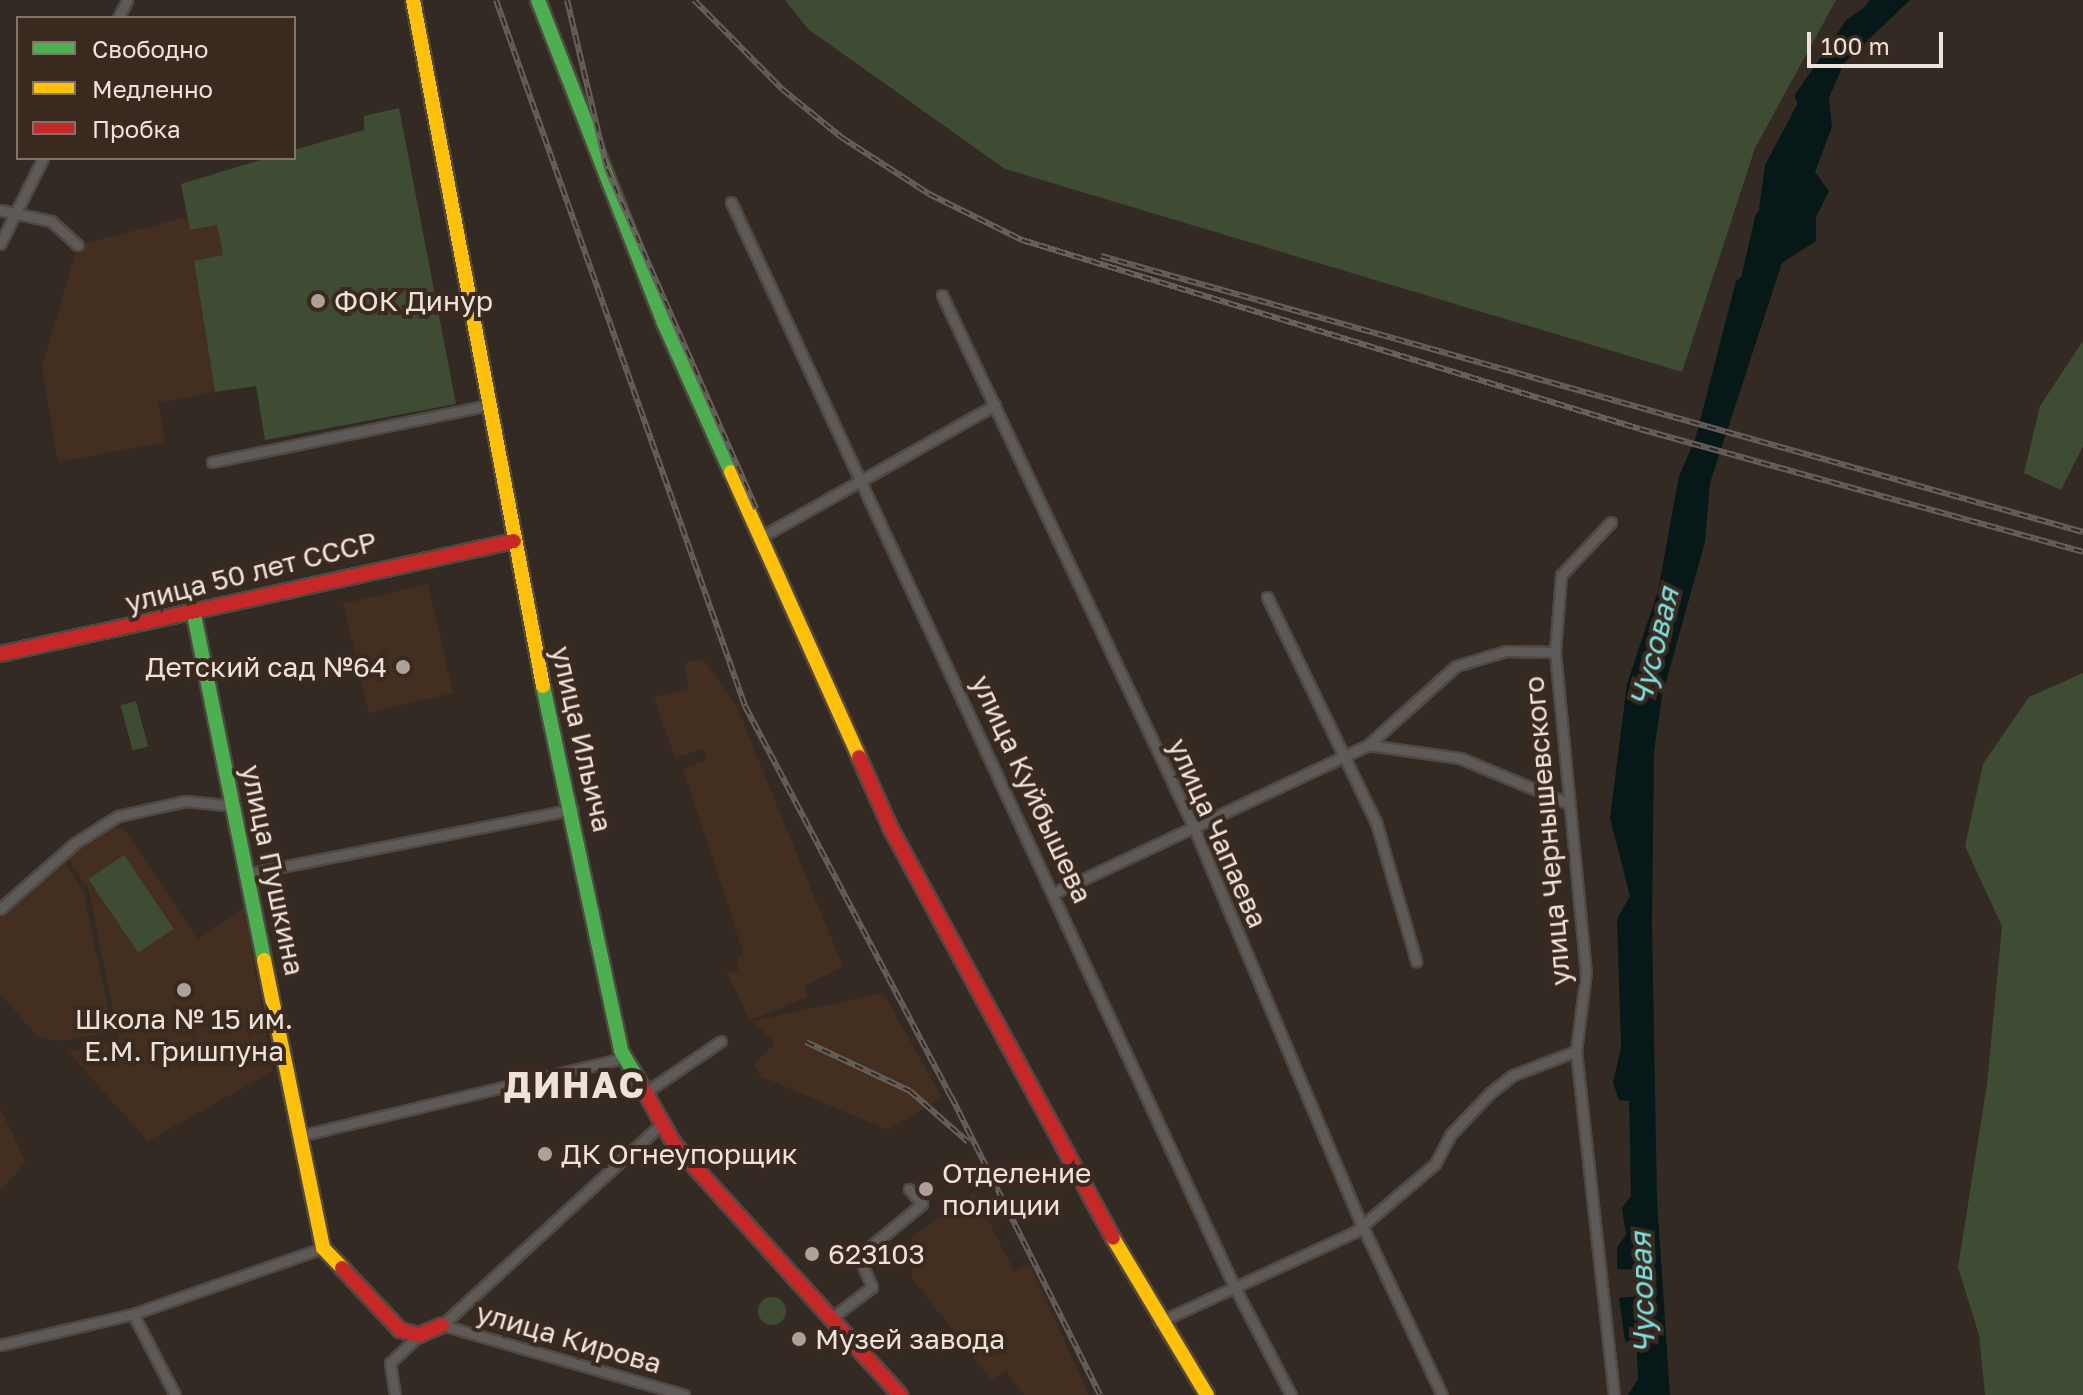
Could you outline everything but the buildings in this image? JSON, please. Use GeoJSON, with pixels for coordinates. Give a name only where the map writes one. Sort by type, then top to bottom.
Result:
{"type":"FeatureCollection","features":[{"type":"Feature","properties":{"kind":"street","name":"улица Ильича"},"geometry":{"type":"LineString","coordinates":[[413,0],[514,541],[573,809],[623,1058],[661,1124],[900,1395]]}},
{"type":"Feature","properties":{"kind":"street"},"geometry":{"type":"LineString","coordinates":[[538,0],[564,57],[586,134],[759,538],[949,946],[1159,1322],[1207,1395]]}},
{"type":"Feature","properties":{"kind":"street"},"geometry":{"type":"LineString","coordinates":[[0,244],[42,160]]}},
{"type":"Feature","properties":{"kind":"street","name":"улица Куйбышева"},"geometry":{"type":"LineString","coordinates":[[731,202],[1056,892],[1234,1286],[1291,1395]]}},
{"type":"Feature","properties":{"kind":"street"},"geometry":{"type":"LineString","coordinates":[[0,210],[51,221],[78,245]]}},
{"type":"Feature","properties":{"kind":"street","name":"улица Чапаева"},"geometry":{"type":"LineString","coordinates":[[942,295],[1193,826],[1361,1223],[1442,1395]]}},
{"type":"Feature","properties":{"kind":"street"},"geometry":{"type":"LineString","coordinates":[[212,462],[489,405]]}},
{"type":"Feature","properties":{"kind":"street"},"geometry":{"type":"LineString","coordinates":[[759,538],[995,405]]}},
{"type":"Feature","properties":{"kind":"street","name":"улица Чернышевского"},"geometry":{"type":"LineString","coordinates":[[1611,522],[1561,575],[1555,652],[1565,802],[1586,972],[1576,1051],[1614,1395]]}},
{"type":"Feature","properties":{"kind":"street","name":"улица 50 лет СССР"},"geometry":{"type":"LineString","coordinates":[[0,654],[194,615],[370,569],[514,541]]}},
{"type":"Feature","properties":{"kind":"street"},"geometry":{"type":"LineString","coordinates":[[1267,597],[1376,822],[1416,961]]}},
{"type":"Feature","properties":{"kind":"street","name":"улица Пушкина"},"geometry":{"type":"LineString","coordinates":[[194,615],[251,873],[299,1136],[323,1248]]}},
{"type":"Feature","properties":{"kind":"street"},"geometry":{"type":"LineString","coordinates":[[1056,892],[1368,745],[1456,666],[1506,651],[1555,652]]}},
{"type":"Feature","properties":{"kind":"street"},"geometry":{"type":"LineString","coordinates":[[1368,745],[1460,758],[1565,802]]}},
{"type":"Feature","properties":{"kind":"street"},"geometry":{"type":"LineString","coordinates":[[0,909],[75,843],[118,816],[186,801],[235,806]]}},
{"type":"Feature","properties":{"kind":"street"},"geometry":{"type":"LineString","coordinates":[[251,873],[573,809]]}},
{"type":"Feature","properties":{"kind":"street"},"geometry":{"type":"LineString","coordinates":[[643,1094],[721,1041]]}},
{"type":"Feature","properties":{"kind":"street"},"geometry":{"type":"LineString","coordinates":[[1159,1322],[1234,1286],[1339,1242],[1435,1164],[1451,1134],[1490,1093],[1513,1075],[1576,1051]]}},
{"type":"Feature","properties":{"kind":"street"},"geometry":{"type":"LineString","coordinates":[[299,1136],[623,1058]]}},
{"type":"Feature","properties":{"kind":"street"},"geometry":{"type":"LineString","coordinates":[[395,1395],[390,1363],[419,1335],[442,1325],[661,1124]]}},
{"type":"Feature","properties":{"kind":"street"},"geometry":{"type":"LineString","coordinates":[[830,1319],[872,1287],[859,1256],[922,1204],[909,1189]]}},
{"type":"Feature","properties":{"kind":"street"},"geometry":{"type":"LineString","coordinates":[[0,1345],[133,1314],[323,1248],[400,1330],[419,1335]]}},
{"type":"Feature","properties":{"kind":"street"},"geometry":{"type":"LineString","coordinates":[[133,1314],[175,1395]]}},
{"type":"Feature","properties":{"kind":"street","name":"улица Кирова"},"geometry":{"type":"LineString","coordinates":[[442,1325],[684,1395]]}},
{"type":"Feature","properties":{"kind":"shaded area"},"geometry":{"type":"Polygon","coordinates":[[[187,217],[190,230],[217,225],[223,255],[194,262],[215,392],[158,403],[165,442],[58,462],[42,366],[78,245],[187,217]]]}},
{"type":"Feature","properties":{"kind":"shaded area","name":"Детский сад №64"},"geometry":{"type":"Polygon","coordinates":[[[428,584],[453,693],[368,713],[343,604],[428,584]]]}},
{"type":"Feature","properties":{"kind":"shaded area"},"geometry":{"type":"Polygon","coordinates":[[[702,658],[736,705],[843,967],[804,986],[807,997],[750,1020],[727,973],[738,971],[736,960],[743,952],[683,769],[707,760],[703,748],[675,758],[654,698],[689,687],[684,664],[702,658]]]}},
{"type":"Feature","properties":{"kind":"shaded area","name":"Школа № 15 им. Е.М. Гришпуна"},"geometry":{"type":"Polygon","coordinates":[[[109,827],[124,829],[197,939],[244,908],[273,1071],[148,1141],[68,1052],[119,1041],[89,890],[67,857],[109,827]]]}},
{"type":"Feature","properties":{"kind":"shaded area"},"geometry":{"type":"Polygon","coordinates":[[[64,860],[84,893],[113,1032],[60,1041],[37,1037],[0,993],[0,917],[64,860]]]}},
{"type":"Feature","properties":{"kind":"shaded area"},"geometry":{"type":"Polygon","coordinates":[[[883,993],[942,1097],[888,1130],[760,1076],[754,1064],[775,1043],[753,1021],[883,993]]]}},
{"type":"Feature","properties":{"kind":"shaded area"},"geometry":{"type":"Polygon","coordinates":[[[0,1108],[26,1162],[0,1191],[0,1108]]]}},
{"type":"Feature","properties":{"kind":"shaded area"},"geometry":{"type":"Polygon","coordinates":[[[974,1192],[1014,1271],[1030,1265],[1089,1395],[1024,1395],[1006,1371],[992,1381],[912,1278],[912,1237],[974,1192]]]}},
{"type":"Feature","properties":{"kind":"green space"},"geometry":{"type":"Polygon","coordinates":[[[785,0],[1836,0],[1755,148],[1682,372],[1005,169],[808,29],[785,0]]]}},
{"type":"Feature","properties":{"kind":"green space","name":"ФОК Динур"},"geometry":{"type":"Polygon","coordinates":[[[399,108],[456,404],[265,440],[256,386],[215,392],[194,261],[223,255],[217,225],[190,230],[181,184],[260,160],[296,160],[296,149],[364,130],[364,116],[399,108]]]}},
{"type":"Feature","properties":{"kind":"green space"},"geometry":{"type":"Polygon","coordinates":[[[2083,341],[2083,446],[2061,490],[2024,473],[2040,406],[2083,341]]]}},
{"type":"Feature","properties":{"kind":"green space"},"geometry":{"type":"Polygon","coordinates":[[[2083,673],[2083,1395],[1985,1395],[1979,1335],[1958,1267],[1987,1084],[2002,926],[1965,846],[1983,764],[2029,697],[2083,673]]]}},
{"type":"Feature","properties":{"kind":"green space"},"geometry":{"type":"Polygon","coordinates":[[[136,701],[148,746],[133,751],[121,705],[136,701]]]}},
{"type":"Feature","properties":{"kind":"green space"},"geometry":{"type":"Polygon","coordinates":[[[124,855],[174,929],[138,953],[88,879],[124,855]]]}},
{"type":"Feature","properties":{"kind":"green space"},"geometry":{"type":"Polygon","coordinates":[[[772,1297],[782,1301],[786,1311],[782,1321],[772,1325],[762,1321],[758,1311],[762,1301],[772,1297]]]}},
{"type":"Feature","properties":{"kind":"water"},"geometry":{"type":"Polygon","coordinates":[[[1870,0],[1910,0],[1844,63],[1829,98],[1832,127],[1815,172],[1829,191],[1816,217],[1816,241],[1782,263],[1710,483],[1705,542],[1662,696],[1654,752],[1652,923],[1657,1199],[1670,1395],[1628,1395],[1645,1368],[1644,1345],[1625,1341],[1619,1298],[1640,1296],[1640,1270],[1617,1269],[1617,1247],[1626,1235],[1622,1208],[1639,1185],[1637,1102],[1619,1100],[1613,1083],[1621,1047],[1617,919],[1630,896],[1610,818],[1627,684],[1658,591],[1679,476],[1695,440],[1736,281],[1751,269],[1765,165],[1810,80],[1870,0]]]}},
{"type":"Feature","properties":{"kind":"waterway","name":"Чусовая"},"geometry":{"type":"LineString","coordinates":[[1803,97],[1852,26],[1888,0]]}},
{"type":"Feature","properties":{"kind":"waterway","name":"Чусовая"},"geometry":{"type":"LineString","coordinates":[[1747,288],[1763,218]]}},
{"type":"Feature","properties":{"kind":"waterway","name":"Чусовая"},"geometry":{"type":"LineString","coordinates":[[1637,1089],[1639,1206]]}},
{"type":"Feature","properties":{"kind":"waterway","name":"Чусовая"},"geometry":{"type":"LineString","coordinates":[[1640,1253],[1647,1395]]}},
{"type":"Feature","properties":{"kind":"railway"},"geometry":{"type":"LineString","coordinates":[[496,0],[745,706],[951,1096],[1100,1395]]}},
{"type":"Feature","properties":{"kind":"railway"},"geometry":{"type":"LineString","coordinates":[[567,0],[607,169],[756,509]]}},
{"type":"Feature","properties":{"kind":"railway"},"geometry":{"type":"LineString","coordinates":[[694,0],[782,89],[841,137],[929,194],[1022,240],[1640,429],[2083,552]]}},
{"type":"Feature","properties":{"kind":"railway"},"geometry":{"type":"LineString","coordinates":[[1101,256],[2083,532]]}},
{"type":"Feature","properties":{"kind":"railway"},"geometry":{"type":"LineString","coordinates":[[806,1042],[910,1091],[968,1142]]}},
{"type":"Feature","properties":{"kind":"traffic: fast"},"geometry":{"type":"LineString","coordinates":[[538,0],[664,323],[731,472]]}},
{"type":"Feature","properties":{"kind":"traffic: fast"},"geometry":{"type":"LineString","coordinates":[[194,615],[264,960]]}},
{"type":"Feature","properties":{"kind":"traffic: fast"},"geometry":{"type":"LineString","coordinates":[[543,686],[621,1051],[637,1078]]}},
{"type":"Feature","properties":{"kind":"traffic: slow"},"geometry":{"type":"LineString","coordinates":[[413,0],[543,686]]}},
{"type":"Feature","properties":{"kind":"traffic: slow"},"geometry":{"type":"LineString","coordinates":[[731,472],[859,757]]}},
{"type":"Feature","properties":{"kind":"traffic: slow"},"geometry":{"type":"LineString","coordinates":[[264,960],[323,1248],[342,1268]]}},
{"type":"Feature","properties":{"kind":"traffic: slow"},"geometry":{"type":"LineString","coordinates":[[1113,1238],[1207,1395]]}},
{"type":"Feature","properties":{"kind":"traffic: jam"},"geometry":{"type":"LineString","coordinates":[[0,654],[514,541]]}},
{"type":"Feature","properties":{"kind":"traffic: jam"},"geometry":{"type":"LineString","coordinates":[[859,757],[891,829],[1113,1238]]}},
{"type":"Feature","properties":{"kind":"traffic: jam"},"geometry":{"type":"LineString","coordinates":[[637,1078],[674,1144],[900,1395]]}},
{"type":"Feature","properties":{"kind":"traffic: jam"},"geometry":{"type":"LineString","coordinates":[[342,1268],[400,1330],[419,1335],[442,1325]]}},
{"type":"Feature","properties":{"kind":"place","name":"ФОК Динур"},"geometry":{"type":"Point","coordinates":[318,301]}},
{"type":"Feature","properties":{"kind":"place","name":"Детский сад №64"},"geometry":{"type":"Point","coordinates":[403,667]}},
{"type":"Feature","properties":{"kind":"place","name":"Школа № 15 им. Е.М. Гришпуна"},"geometry":{"type":"Point","coordinates":[184,990]}},
{"type":"Feature","properties":{"kind":"place","name":"ДК Огнеупорщик"},"geometry":{"type":"Point","coordinates":[545,1154]}},
{"type":"Feature","properties":{"kind":"place","name":"Отделение полиции"},"geometry":{"type":"Point","coordinates":[926,1189]}},
{"type":"Feature","properties":{"kind":"place","name":"623103"},"geometry":{"type":"Point","coordinates":[812,1254]}},
{"type":"Feature","properties":{"kind":"place","name":"Музей завода"},"geometry":{"type":"Point","coordinates":[799,1339]}},
{"type":"Feature","properties":{"kind":"district","name":"ДИНАС"},"geometry":{"type":"Point","coordinates":[575,1085]}}]}
